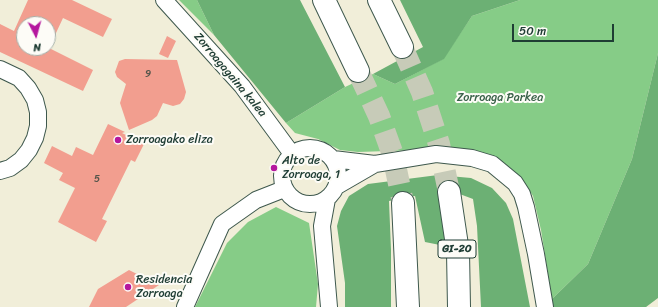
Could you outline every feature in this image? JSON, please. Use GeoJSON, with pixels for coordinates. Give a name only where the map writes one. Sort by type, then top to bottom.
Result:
{"type":"FeatureCollection","features":[{"type":"Feature","properties":{"kind":"highway"},"geometry":{"type":"LineString","coordinates":[[324,0],[358,71]]}},
{"type":"Feature","properties":{"kind":"highway"},"geometry":{"type":"LineString","coordinates":[[379,0],[402,46]]}},
{"type":"Feature","properties":{"kind":"highway","name":"GI-20"},"geometry":{"type":"LineString","coordinates":[[449,192],[458,252],[459,307]]}},
{"type":"Feature","properties":{"kind":"highway"},"geometry":{"type":"LineString","coordinates":[[403,203],[408,307]]}},
{"type":"Feature","properties":{"kind":"street","name":"Zorroagagaina kalea"},"geometry":{"type":"LineString","coordinates":[[164,0],[242,86],[292,154]]}},
{"type":"Feature","properties":{"kind":"street"},"geometry":{"type":"LineString","coordinates":[[0,69],[19,78],[28,88],[35,100],[38,112],[38,126],[36,138],[21,160],[10,168],[0,171]]}},
{"type":"Feature","properties":{"kind":"street"},"geometry":{"type":"LineString","coordinates":[[337,186],[338,172],[333,159],[328,154],[315,148],[306,148],[292,154],[282,170],[284,189],[296,201],[304,204],[320,203],[327,199],[337,186],[375,164]]}},
{"type":"Feature","properties":{"kind":"street"},"geometry":{"type":"LineString","coordinates":[[333,159],[375,164],[436,154],[454,155],[492,164],[515,183],[522,194],[526,207],[544,307]]}},
{"type":"Feature","properties":{"kind":"street"},"geometry":{"type":"LineString","coordinates":[[185,307],[222,224],[256,200],[284,189]]}},
{"type":"Feature","properties":{"kind":"street"},"geometry":{"type":"LineString","coordinates":[[327,199],[322,226],[329,307]]}},
{"type":"Feature","properties":{"kind":"street"},"geometry":{"type":"LineString","coordinates":[[304,204],[322,226]]}},
{"type":"Feature","properties":{"kind":"green space"},"geometry":{"type":"Polygon","coordinates":[[[179,0],[197,0],[214,35],[179,0]]]}},
{"type":"Feature","properties":{"kind":"green space"},"geometry":{"type":"Polygon","coordinates":[[[197,0],[300,0],[345,87],[286,123],[214,35],[197,0]]]}},
{"type":"Feature","properties":{"kind":"green space"},"geometry":{"type":"Polygon","coordinates":[[[400,0],[520,0],[472,16],[444,59],[395,84],[373,74],[423,47],[400,0]]]}},
{"type":"Feature","properties":{"kind":"green space","name":"Zorroaga Parkea"},"geometry":{"type":"Polygon","coordinates":[[[520,0],[658,0],[658,53],[632,159],[588,264],[552,299],[541,230],[533,196],[524,182],[448,149],[358,152],[340,150],[318,139],[295,133],[286,123],[345,87],[373,74],[395,84],[443,59],[472,16],[520,0]]]}},
{"type":"Feature","properties":{"kind":"green space"},"geometry":{"type":"Polygon","coordinates":[[[658,53],[658,298],[646,307],[553,307],[552,299],[588,264],[632,159],[658,53]]]}},
{"type":"Feature","properties":{"kind":"green space"},"geometry":{"type":"Polygon","coordinates":[[[438,175],[471,178],[492,188],[506,203],[513,219],[530,307],[481,307],[477,226],[473,199],[457,193],[444,195],[445,246],[425,242],[415,196],[389,201],[391,307],[345,307],[345,283],[337,226],[341,211],[349,196],[368,184],[438,175]]]}},
{"type":"Feature","properties":{"kind":"green space"},"geometry":{"type":"Polygon","coordinates":[[[276,207],[309,223],[318,284],[316,307],[195,307],[227,243],[248,222],[276,207]]]}},
{"type":"Feature","properties":{"kind":"building"},"geometry":{"type":"Polygon","coordinates":[[[28,0],[72,0],[112,19],[103,37],[63,18],[56,33],[56,16],[21,16],[28,0]]]}},
{"type":"Feature","properties":{"kind":"building"},"geometry":{"type":"Polygon","coordinates":[[[0,24],[14,31],[16,27],[16,56],[56,56],[56,52],[93,70],[83,91],[0,52],[0,24]]]}},
{"type":"Feature","properties":{"kind":"building"},"geometry":{"type":"Polygon","coordinates":[[[167,36],[176,41],[168,58],[159,54],[167,36]]]}},
{"type":"Feature","properties":{"kind":"building"},"geometry":{"type":"Polygon","coordinates":[[[125,59],[177,60],[186,92],[184,99],[180,104],[173,106],[163,103],[157,116],[152,120],[129,130],[120,103],[126,84],[117,77],[115,72],[119,61],[125,59]]]}},
{"type":"Feature","properties":{"kind":"building"},"geometry":{"type":"Polygon","coordinates":[[[108,124],[125,132],[122,133],[144,144],[135,162],[131,160],[102,219],[107,221],[96,242],[58,222],[75,188],[59,180],[63,173],[44,163],[52,146],[72,156],[76,147],[93,155],[108,124]]]}},
{"type":"Feature","properties":{"kind":"building","name":"Residencia Zorroaga"},"geometry":{"type":"Polygon","coordinates":[[[129,270],[159,285],[126,307],[89,307],[98,289],[129,270]]]}},
{"type":"Feature","properties":{"kind":"tunnel"},"geometry":{"type":"LineString","coordinates":[[402,47],[422,92],[439,144],[449,192]]}},
{"type":"Feature","properties":{"kind":"tunnel"},"geometry":{"type":"LineString","coordinates":[[358,71],[379,116],[393,155],[403,203]]}},
{"type":"Feature","properties":{"kind":"place","name":"Zorroagako eliza"},"geometry":{"type":"Point","coordinates":[118,140]}},
{"type":"Feature","properties":{"kind":"place","name":"Alto de Zorroaga, 1"},"geometry":{"type":"Point","coordinates":[274,168]}},
{"type":"Feature","properties":{"kind":"place","name":"Residencia Zorroaga"},"geometry":{"type":"Point","coordinates":[128,287]}}]}
